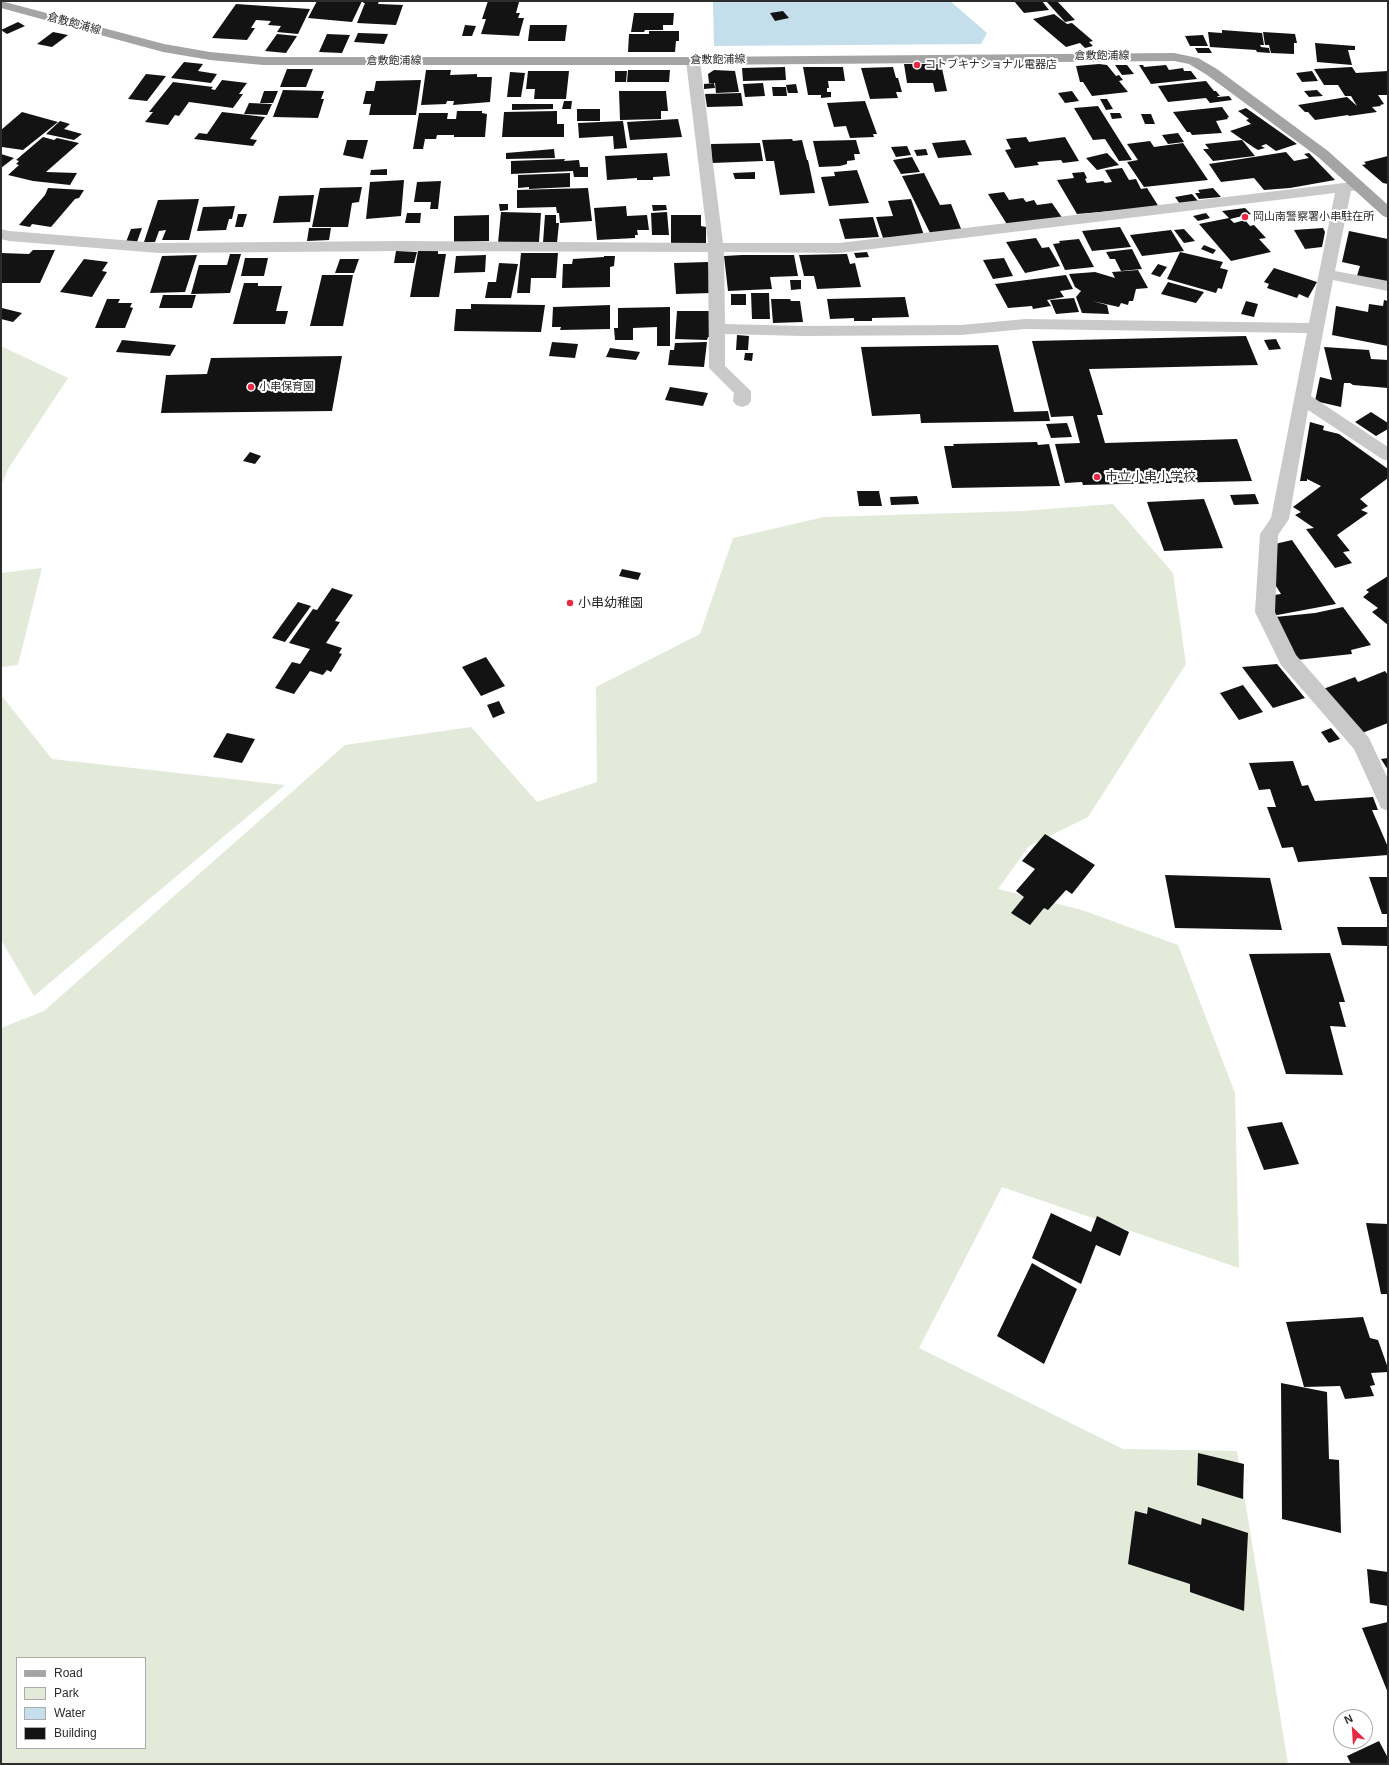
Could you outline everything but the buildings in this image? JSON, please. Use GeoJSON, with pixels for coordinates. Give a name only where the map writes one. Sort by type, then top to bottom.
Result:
{"type":"FeatureCollection","features":[{"type":"Feature","properties":{"kind":"main road","name":"倉敷飽浦線"},"geometry":{"type":"LineString","coordinates":[[1,4],[163,48],[210,56],[263,61],[693,61],[1044,56],[1174,57],[1193,62],[1212,72],[1323,154],[1352,186],[1386,209]]}},
{"type":"Feature","properties":{"kind":"street"},"geometry":{"type":"LineString","coordinates":[[693,61],[716,247],[718,368],[743,391],[742,401]]}},
{"type":"Feature","properties":{"kind":"street"},"geometry":{"type":"LineString","coordinates":[[1,234],[159,248],[401,246],[839,248],[1352,186],[1327,274],[1280,519],[1269,534],[1266,612],[1288,660],[1362,744],[1388,802]]}},
{"type":"Feature","properties":{"kind":"street"},"geometry":{"type":"LineString","coordinates":[[1327,274],[1388,286]]}},
{"type":"Feature","properties":{"kind":"street"},"geometry":{"type":"LineString","coordinates":[[717,329],[802,331],[961,330],[1025,324],[1317,328]]}},
{"type":"Feature","properties":{"kind":"street"},"geometry":{"type":"LineString","coordinates":[[1302,398],[1388,455]]}},
{"type":"Feature","properties":{"kind":"green space"},"geometry":{"type":"Polygon","coordinates":[[[1,346],[68,378],[8,469],[1,486],[1,346]]]}},
{"type":"Feature","properties":{"kind":"green space"},"geometry":{"type":"Polygon","coordinates":[[[1113,504],[1173,573],[1186,664],[1088,817],[1029,846],[998,889],[1082,910],[1178,945],[1235,1093],[1239,1268],[1002,1187],[919,1348],[1123,1449],[1237,1451],[1288,1764],[1,1764],[1,1028],[44,1011],[345,745],[471,727],[537,802],[597,782],[596,687],[700,634],[733,538],[824,517],[1023,511],[1113,504]]]}},
{"type":"Feature","properties":{"kind":"green space"},"geometry":{"type":"Polygon","coordinates":[[[42,568],[18,665],[1,667],[1,573],[42,568]]]}},
{"type":"Feature","properties":{"kind":"green space"},"geometry":{"type":"Polygon","coordinates":[[[1,695],[52,759],[285,785],[34,996],[1,940],[1,695]]]}},
{"type":"Feature","properties":{"kind":"water"},"geometry":{"type":"Polygon","coordinates":[[[713,1],[950,1],[987,33],[981,44],[714,46],[713,1]]]}},
{"type":"Feature","properties":{"kind":"place","name":"コトブキナショナル電器店"},"geometry":{"type":"Point","coordinates":[917,65]}},
{"type":"Feature","properties":{"kind":"place","name":"岡山南警察署小串駐在所"},"geometry":{"type":"Point","coordinates":[1245,217]}},
{"type":"Feature","properties":{"kind":"place","name":"小串保育園"},"geometry":{"type":"Point","coordinates":[251,387]}},
{"type":"Feature","properties":{"kind":"place","name":"市立小串小学校"},"geometry":{"type":"Point","coordinates":[1097,477]}},
{"type":"Feature","properties":{"kind":"place","name":"小串幼稚園"},"geometry":{"type":"Point","coordinates":[570,603]}}]}
